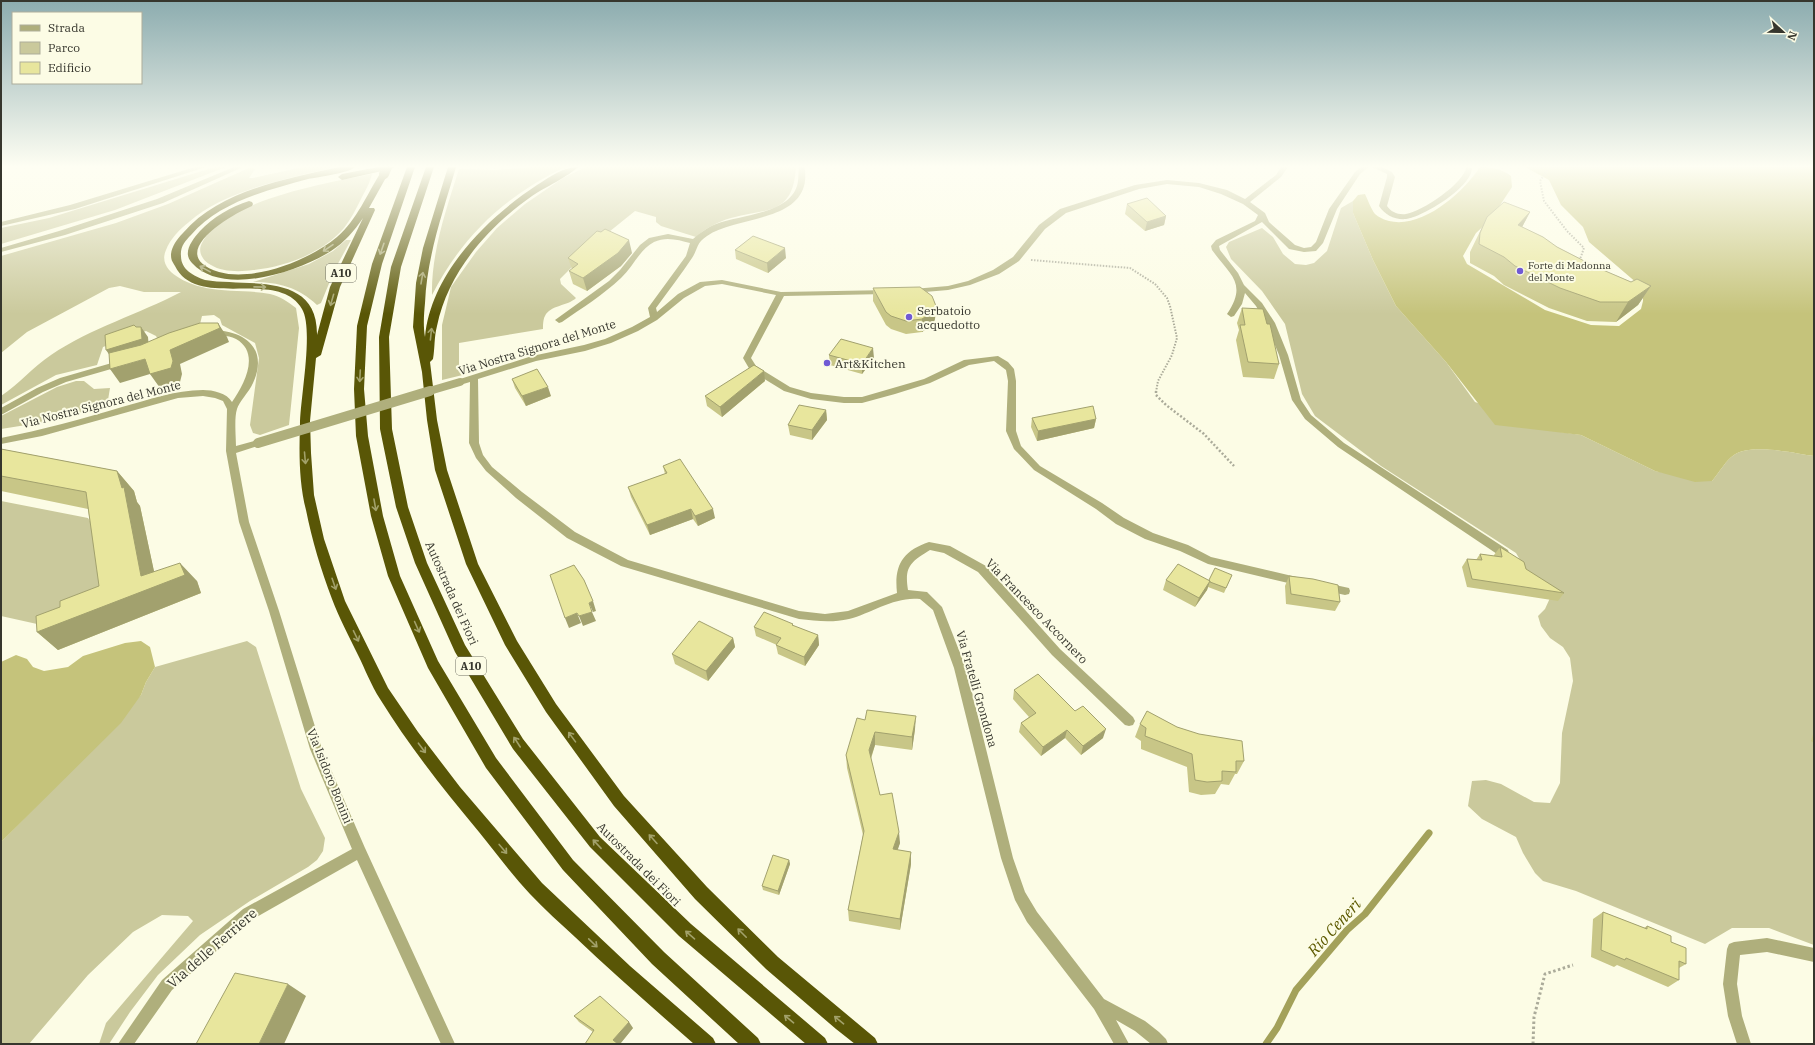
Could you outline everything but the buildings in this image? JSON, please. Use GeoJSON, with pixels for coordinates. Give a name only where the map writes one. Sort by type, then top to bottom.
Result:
{"type":"FeatureCollection","features":[{"type":"Feature","properties":{"kind":"highway"},"geometry":{"type":"LineString","coordinates":[[207,216],[188,231],[179,244],[175,255],[178,266],[187,276],[202,282],[224,286],[267,287],[293,294],[303,302],[310,311],[312,321],[310,378]]}},
{"type":"Feature","properties":{"kind":"highway"},"geometry":{"type":"LineString","coordinates":[[224,216],[205,230],[196,242],[192,253],[195,262],[202,268],[214,274],[250,276],[290,268],[310,259],[328,249],[341,239],[360,216]]}},
{"type":"Feature","properties":{"kind":"highway","name":"A10"},"geometry":{"type":"LineString","coordinates":[[368,216],[335,287],[310,378],[305,421],[304,452],[308,495],[318,539],[339,601],[383,692],[455,792],[536,889],[624,972],[707,1044]]}},
{"type":"Feature","properties":{"kind":"highway","name":"A10"},"geometry":{"type":"LineString","coordinates":[[394,216],[377,264],[362,326],[359,388],[362,436],[377,516],[394,576],[433,664],[491,763],[568,865],[658,958],[752,1044]]}},
{"type":"Feature","properties":{"kind":"highway","name":"Autostrada dei Fiori"},"geometry":{"type":"LineString","coordinates":[[413,216],[396,267],[384,337],[386,429],[402,507],[421,563],[460,648],[518,744],[595,842],[685,930],[819,1044]]}},
{"type":"Feature","properties":{"kind":"highway"},"geometry":{"type":"LineString","coordinates":[[438,216],[428,248],[420,283],[418,327],[427,372],[432,420],[441,470],[472,564],[512,645],[551,708],[619,801],[701,893],[772,963],[842,1023],[870,1044]]}},
{"type":"Feature","properties":{"kind":"highway"},"geometry":{"type":"LineString","coordinates":[[427,372],[432,321],[444,289],[457,265],[473,243],[493,221],[500,216]]}},
{"type":"Feature","properties":{"kind":"street"},"geometry":{"type":"LineString","coordinates":[[1,221],[20,216]]}},
{"type":"Feature","properties":{"kind":"street"},"geometry":{"type":"LineString","coordinates":[[1,224],[35,216]]}},
{"type":"Feature","properties":{"kind":"street"},"geometry":{"type":"LineString","coordinates":[[1,250],[62,233],[113,216]]}},
{"type":"Feature","properties":{"kind":"street"},"geometry":{"type":"LineString","coordinates":[[654,318],[652,308],[690,256],[694,242],[710,230],[723,224],[760,216]]}},
{"type":"Feature","properties":{"kind":"street","name":"Via Nostra Signora del Monte"},"geometry":{"type":"LineString","coordinates":[[231,452],[535,358],[585,348],[608,341],[654,318],[681,296],[695,288],[713,282],[722,282],[781,294],[933,290],[970,283],[996,272],[1016,259],[1042,227],[1057,216]]}},
{"type":"Feature","properties":{"kind":"street"},"geometry":{"type":"LineString","coordinates":[[1262,216],[1258,222],[1219,242],[1215,246],[1216,250],[1239,278],[1242,287],[1255,298],[1273,326],[1287,368],[1292,392],[1304,412],[1341,445],[1504,553]]}},
{"type":"Feature","properties":{"kind":"street","name":"Via Nostra Signora del Monte"},"geometry":{"type":"LineString","coordinates":[[1262,216],[1266,223],[1292,247],[1304,250],[1313,249],[1319,243],[1330,216]]}},
{"type":"Feature","properties":{"kind":"street"},"geometry":{"type":"LineString","coordinates":[[559,320],[620,276],[635,256],[651,240],[662,237],[673,237],[694,242]]}},
{"type":"Feature","properties":{"kind":"street"},"geometry":{"type":"LineString","coordinates":[[1231,314],[1237,307],[1242,287]]}},
{"type":"Feature","properties":{"kind":"street"},"geometry":{"type":"LineString","coordinates":[[781,294],[747,358],[753,368],[787,389],[811,396],[844,400],[862,400],[927,381],[967,362],[995,358],[1005,364],[1010,370],[1012,381],[1011,431],[1017,447],[1036,468],[1120,521],[1149,536],[1184,548],[1208,560],[1267,576],[1345,590]]}},
{"type":"Feature","properties":{"kind":"street"},"geometry":{"type":"LineString","coordinates":[[205,335],[221,332],[235,335],[249,346],[253,355],[251,377],[244,393],[232,409],[231,452]]}},
{"type":"Feature","properties":{"kind":"street"},"geometry":{"type":"LineString","coordinates":[[1,412],[40,390],[63,380],[132,360]]}},
{"type":"Feature","properties":{"kind":"street","name":"Via Fratelli Grondona"},"geometry":{"type":"LineString","coordinates":[[474,377],[474,443],[479,456],[489,469],[570,535],[625,563],[799,615],[825,618],[848,615],[903,595],[914,594],[923,596],[937,608],[960,668],[988,776],[1007,858],[1020,895],[1032,917],[1099,1004],[1122,1044]]}},
{"type":"Feature","properties":{"kind":"street","name":"Via Nostra Signora del Monte"},"geometry":{"type":"LineString","coordinates":[[1,441],[42,433],[178,395],[203,393],[217,395],[226,399],[232,409]]}},
{"type":"Feature","properties":{"kind":"street","name":"Via Isidoro Bonini"},"geometry":{"type":"LineString","coordinates":[[231,452],[244,522],[274,611],[316,749],[360,852],[448,1044]]}},
{"type":"Feature","properties":{"kind":"street","name":"Via Francesco Accornero"},"geometry":{"type":"LineString","coordinates":[[903,595],[900,576],[906,559],[929,546],[946,549],[982,569],[1056,652],[1128,721]]}},
{"type":"Feature","properties":{"kind":"street","name":"Via delle Ferriere"},"geometry":{"type":"LineString","coordinates":[[125,1044],[167,985],[248,914],[360,852]]}},
{"type":"Feature","properties":{"kind":"street"},"geometry":{"type":"LineString","coordinates":[[1744,1044],[1736,1016],[1730,984],[1734,949],[1767,945],[1814,955]]}},
{"type":"Feature","properties":{"kind":"street"},"geometry":{"type":"LineString","coordinates":[[1099,1004],[1145,1028],[1161,1044]]}},
{"type":"Feature","properties":{"kind":"path"},"geometry":{"type":"LineString","coordinates":[[1555,216],[1567,231],[1584,248],[1579,262]]}},
{"type":"Feature","properties":{"kind":"path"},"geometry":{"type":"LineString","coordinates":[[1016,259],[1130,268],[1141,272],[1159,286],[1170,303],[1177,341],[1172,355],[1157,380],[1155,387],[1156,395],[1166,405],[1204,434],[1234,466]]}},
{"type":"Feature","properties":{"kind":"path"},"geometry":{"type":"LineString","coordinates":[[1533,1044],[1534,1017],[1545,974],[1573,965]]}},
{"type":"Feature","properties":{"kind":"green space"},"geometry":{"type":"Polygon","coordinates":[[[56,216],[96,216],[1,244],[1,228],[56,216]]]}},
{"type":"Feature","properties":{"kind":"green space"},"geometry":{"type":"Polygon","coordinates":[[[136,216],[197,216],[179,231],[166,250],[164,258],[170,271],[176,276],[199,286],[274,295],[287,301],[296,308],[299,328],[289,425],[260,435],[253,433],[250,425],[259,358],[255,343],[222,325],[220,319],[214,315],[202,316],[199,328],[160,344],[156,336],[146,331],[103,347],[97,365],[56,375],[1,405],[1,396],[38,365],[66,345],[181,292],[144,292],[120,286],[109,288],[27,332],[1,353],[1,256],[116,223],[136,216]]]}},
{"type":"Feature","properties":{"kind":"green space"},"geometry":{"type":"Polygon","coordinates":[[[231,216],[352,216],[344,228],[335,237],[325,245],[303,257],[278,266],[248,271],[220,269],[208,263],[202,256],[200,250],[202,243],[214,228],[231,216]]]}},
{"type":"Feature","properties":{"kind":"green space"},"geometry":{"type":"Polygon","coordinates":[[[444,216],[492,216],[457,254],[432,295],[434,263],[444,216]]]}},
{"type":"Feature","properties":{"kind":"green space"},"geometry":{"type":"Polygon","coordinates":[[[511,216],[629,216],[599,240],[560,279],[561,284],[576,298],[573,301],[547,312],[544,319],[543,329],[459,343],[459,367],[475,363],[475,372],[442,380],[442,325],[451,287],[476,252],[497,228],[511,216]]]}},
{"type":"Feature","properties":{"kind":"green space"},"geometry":{"type":"Polygon","coordinates":[[[652,216],[741,216],[721,221],[696,237],[661,226],[656,222],[656,217],[652,216]]]}},
{"type":"Feature","properties":{"kind":"green space"},"geometry":{"type":"Polygon","coordinates":[[[1338,216],[1354,216],[1373,260],[1396,306],[1446,362],[1475,402],[1561,432],[1581,435],[1655,471],[1712,481],[1728,460],[1741,451],[1762,449],[1814,456],[1814,945],[1769,928],[1732,928],[1705,944],[1576,891],[1543,881],[1535,873],[1523,853],[1516,837],[1482,819],[1468,806],[1472,781],[1486,780],[1501,784],[1534,802],[1550,803],[1560,783],[1562,733],[1573,681],[1570,658],[1563,647],[1550,638],[1541,626],[1538,616],[1545,609],[1550,598],[1526,570],[1516,553],[1381,466],[1315,416],[1302,394],[1285,324],[1262,291],[1231,259],[1226,247],[1229,242],[1262,228],[1273,237],[1283,254],[1295,264],[1306,265],[1314,263],[1327,251],[1338,216]]]}},
{"type":"Feature","properties":{"kind":"green space"},"geometry":{"type":"Polygon","coordinates":[[[346,240],[351,240],[335,269],[321,303],[317,305],[302,294],[287,287],[271,283],[253,282],[309,264],[333,251],[346,240]]]}},
{"type":"Feature","properties":{"kind":"green space"},"geometry":{"type":"Polygon","coordinates":[[[76,381],[84,381],[94,389],[110,388],[107,406],[45,422],[1,429],[1,416],[57,387],[76,381]]]}},
{"type":"Feature","properties":{"kind":"green space"},"geometry":{"type":"Polygon","coordinates":[[[1,501],[88,518],[91,523],[102,599],[46,626],[1,616],[1,501]]]}},
{"type":"Feature","properties":{"kind":"green space"},"geometry":{"type":"Polygon","coordinates":[[[247,641],[256,647],[301,789],[325,838],[323,851],[317,860],[308,867],[250,901],[200,935],[158,975],[130,1012],[109,1044],[99,1044],[106,1023],[193,921],[188,916],[162,915],[133,932],[88,975],[29,1044],[1,1044],[1,842],[141,695],[146,682],[155,667],[247,641]]]}},
{"type":"Feature","properties":{"kind":"shaded area"},"geometry":{"type":"Polygon","coordinates":[[[1354,216],[1378,216],[1389,221],[1402,222],[1415,220],[1424,216],[1493,216],[1476,233],[1463,256],[1467,264],[1545,310],[1591,325],[1619,326],[1641,309],[1643,290],[1589,242],[1583,227],[1572,216],[1814,216],[1814,456],[1762,449],[1741,451],[1728,460],[1712,481],[1695,482],[1655,471],[1581,435],[1495,425],[1446,362],[1396,306],[1373,260],[1354,216]]]}},
{"type":"Feature","properties":{"kind":"shaded area"},"geometry":{"type":"Polygon","coordinates":[[[141,641],[150,647],[155,667],[146,682],[141,695],[121,723],[1,842],[1,662],[16,655],[27,659],[33,667],[44,671],[68,667],[83,656],[125,643],[141,641]]]}},
{"type":"Feature","properties":{"kind":"waterway","name":"Rio Ceneri"},"geometry":{"type":"LineString","coordinates":[[1266,1044],[1277,1028],[1296,990],[1347,930],[1365,914],[1429,833]]}},
{"type":"Feature","properties":{"kind":"place","name":"Forte di Madonna del Monte"},"geometry":{"type":"Point","coordinates":[1520,271]}},
{"type":"Feature","properties":{"kind":"place","name":"Serbatoio acquedotto"},"geometry":{"type":"Point","coordinates":[909,317]}},
{"type":"Feature","properties":{"kind":"place","name":"Art&Kitchen"},"geometry":{"type":"Point","coordinates":[827,363]}}]}
